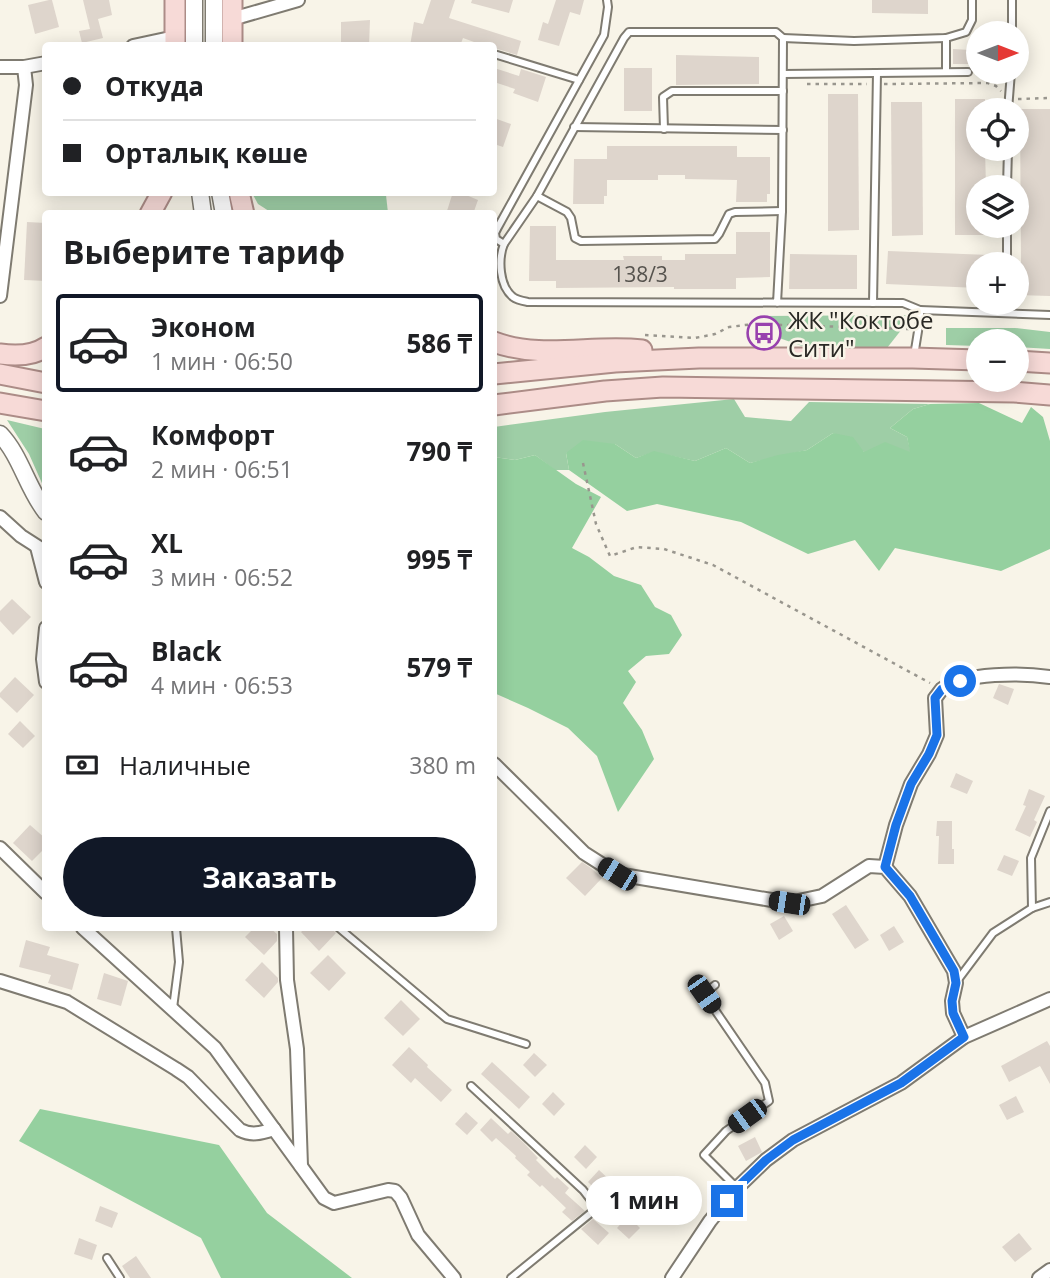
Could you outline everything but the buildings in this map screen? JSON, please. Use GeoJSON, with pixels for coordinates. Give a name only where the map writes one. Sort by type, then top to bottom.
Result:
{"type":"FeatureCollection","features":[{"type":"Feature","properties":{"kind":"main road"},"geometry":{"type":"LineString","coordinates":[[175,0],[175,41]]}},
{"type":"Feature","properties":{"kind":"main road"},"geometry":{"type":"LineString","coordinates":[[194,0],[194,42]]}},
{"type":"Feature","properties":{"kind":"main road"},"geometry":{"type":"LineString","coordinates":[[214,0],[214,42]]}},
{"type":"Feature","properties":{"kind":"main road"},"geometry":{"type":"LineString","coordinates":[[232,9],[232,42]]}},
{"type":"Feature","properties":{"kind":"main road"},"geometry":{"type":"LineString","coordinates":[[224,196],[238,208]]}},
{"type":"Feature","properties":{"kind":"main road"},"geometry":{"type":"LineString","coordinates":[[497,343],[519,350],[541,352],[638,349],[699,358]]}},
{"type":"Feature","properties":{"kind":"main road"},"geometry":{"type":"LineString","coordinates":[[0,354],[13,356],[42,350]]}},
{"type":"Feature","properties":{"kind":"main road"},"geometry":{"type":"LineString","coordinates":[[497,374],[615,362],[699,358],[966,359]]}},
{"type":"Feature","properties":{"kind":"main road"},"geometry":{"type":"LineString","coordinates":[[1029,362],[1050,363]]}},
{"type":"Feature","properties":{"kind":"main road"},"geometry":{"type":"LineString","coordinates":[[0,374],[42,382]]}},
{"type":"Feature","properties":{"kind":"main road"},"geometry":{"type":"LineString","coordinates":[[497,404],[663,387],[1050,395]]}},
{"type":"Feature","properties":{"kind":"main road"},"geometry":{"type":"LineString","coordinates":[[0,403],[42,410]]}},
{"type":"Feature","properties":{"kind":"main road"},"geometry":{"type":"LineString","coordinates":[[0,434],[16,457],[42,507]]}},
{"type":"Feature","properties":{"kind":"street"},"geometry":{"type":"LineString","coordinates":[[232,9],[298,0]]}},
{"type":"Feature","properties":{"kind":"street"},"geometry":{"type":"LineString","coordinates":[[0,67],[24,68],[42,64]]}},
{"type":"Feature","properties":{"kind":"street"},"geometry":{"type":"LineString","coordinates":[[0,296],[26,85],[24,68]]}},
{"type":"Feature","properties":{"kind":"street"},"geometry":{"type":"LineString","coordinates":[[0,517],[41,550]]}},
{"type":"Feature","properties":{"kind":"street"},"geometry":{"type":"LineString","coordinates":[[885,867],[911,784],[937,735],[935,698],[942,689],[960,681],[1000,675],[1050,677]]}},
{"type":"Feature","properties":{"kind":"street"},"geometry":{"type":"LineString","coordinates":[[497,767],[584,853],[617,874],[789,903],[822,897],[869,866],[885,867],[910,896],[954,971],[956,983],[952,1001],[953,1013],[964,1037]]}},
{"type":"Feature","properties":{"kind":"street"},"geometry":{"type":"LineString","coordinates":[[0,848],[42,888]]}},
{"type":"Feature","properties":{"kind":"street"},"geometry":{"type":"LineString","coordinates":[[86,931],[215,1048],[324,1198],[334,1203],[388,1190],[395,1191],[418,1235],[454,1278]]}},
{"type":"Feature","properties":{"kind":"street"},"geometry":{"type":"LineString","coordinates":[[286,931],[287,980],[297,1049],[301,1166]]}},
{"type":"Feature","properties":{"kind":"street"},"geometry":{"type":"LineString","coordinates":[[0,981],[67,1002],[165,1062],[188,1077],[240,1130],[259,1133],[274,1129]]}},
{"type":"Feature","properties":{"kind":"street"},"geometry":{"type":"LineString","coordinates":[[673,1278],[710,1221],[737,1188],[766,1160],[793,1140],[901,1083],[964,1037],[1050,999]]}},
{"type":"Feature","properties":{"kind":"street"},"geometry":{"type":"LineString","coordinates":[[1039,1278],[1050,1270]]}},
{"type":"Feature","properties":{"kind":"lane"},"geometry":{"type":"LineString","coordinates":[[497,229],[604,35],[607,0]]}},
{"type":"Feature","properties":{"kind":"lane"},"geometry":{"type":"LineString","coordinates":[[966,312],[920,310],[904,303],[528,302],[515,299],[505,289],[501,252],[537,196],[629,32],[776,32],[783,38],[854,41],[946,38],[966,32],[972,20],[972,0]]}},
{"type":"Feature","properties":{"kind":"lane"},"geometry":{"type":"LineString","coordinates":[[1012,0],[1012,21]]}},
{"type":"Feature","properties":{"kind":"lane"},"geometry":{"type":"LineString","coordinates":[[777,303],[782,211],[783,38]]}},
{"type":"Feature","properties":{"kind":"lane"},"geometry":{"type":"LineString","coordinates":[[946,38],[946,72]]}},
{"type":"Feature","properties":{"kind":"lane"},"geometry":{"type":"LineString","coordinates":[[497,55],[579,80]]}},
{"type":"Feature","properties":{"kind":"lane"},"geometry":{"type":"LineString","coordinates":[[783,74],[966,72]]}},
{"type":"Feature","properties":{"kind":"lane"},"geometry":{"type":"LineString","coordinates":[[873,303],[877,73]]}},
{"type":"Feature","properties":{"kind":"lane"},"geometry":{"type":"LineString","coordinates":[[664,129],[663,97],[672,91],[783,88]]}},
{"type":"Feature","properties":{"kind":"lane"},"geometry":{"type":"LineString","coordinates":[[574,127],[783,130]]}},
{"type":"Feature","properties":{"kind":"lane"},"geometry":{"type":"LineString","coordinates":[[537,196],[567,212],[575,238],[581,242],[715,239],[729,214],[782,211]]}},
{"type":"Feature","properties":{"kind":"lane"},"geometry":{"type":"LineString","coordinates":[[497,240],[504,244]]}},
{"type":"Feature","properties":{"kind":"lane"},"geometry":{"type":"LineString","coordinates":[[913,358],[920,310]]}},
{"type":"Feature","properties":{"kind":"lane"},"geometry":{"type":"LineString","coordinates":[[1029,314],[1050,315]]}},
{"type":"Feature","properties":{"kind":"lane"},"geometry":{"type":"LineString","coordinates":[[1032,908],[1031,858],[1050,811]]}},
{"type":"Feature","properties":{"kind":"lane"},"geometry":{"type":"LineString","coordinates":[[956,983],[993,933],[1032,908],[1050,902]]}},
{"type":"Feature","properties":{"kind":"lane"},"geometry":{"type":"LineString","coordinates":[[173,1010],[178,962],[176,931]]}},
{"type":"Feature","properties":{"kind":"lane"},"geometry":{"type":"LineString","coordinates":[[343,931],[447,1019],[526,1044]]}},
{"type":"Feature","properties":{"kind":"lane"},"geometry":{"type":"LineString","coordinates":[[715,985],[704,994],[765,1083],[768,1101],[726,1131],[704,1156],[737,1188]]}},
{"type":"Feature","properties":{"kind":"lane"},"geometry":{"type":"LineString","coordinates":[[471,1086],[583,1190],[597,1208],[511,1278]]}},
{"type":"Feature","properties":{"kind":"lane"},"geometry":{"type":"LineString","coordinates":[[107,1258],[120,1278]]}},
{"type":"Feature","properties":{"kind":"path"},"geometry":{"type":"LineString","coordinates":[[783,88],[988,83],[996,86],[1007,98]]}},
{"type":"Feature","properties":{"kind":"path"},"geometry":{"type":"LineString","coordinates":[[1029,98],[1050,98]]}},
{"type":"Feature","properties":{"kind":"path"},"geometry":{"type":"LineString","coordinates":[[643,335],[695,338],[715,334],[729,327],[754,324],[912,329]]}},
{"type":"Feature","properties":{"kind":"path"},"geometry":{"type":"LineString","coordinates":[[583,463],[596,524],[610,556],[637,547],[664,549],[713,565],[942,689]]}},
{"type":"Feature","properties":{"kind":"green space"},"geometry":{"type":"Polygon","coordinates":[[[254,196],[386,196],[388,210],[267,210],[258,204],[254,196]]]}},
{"type":"Feature","properties":{"kind":"green space"},"geometry":{"type":"Polygon","coordinates":[[[913,315],[887,348],[802,346],[762,332],[763,316],[913,315]]]}},
{"type":"Feature","properties":{"kind":"green space"},"geometry":{"type":"Polygon","coordinates":[[[946,328],[1024,329],[966,329],[966,346],[946,345],[946,328]]]}},
{"type":"Feature","properties":{"kind":"green space"},"geometry":{"type":"Polygon","coordinates":[[[1029,330],[1050,332],[1050,349],[1029,348],[1029,330]]]}},
{"type":"Feature","properties":{"kind":"green space"},"geometry":{"type":"Polygon","coordinates":[[[734,399],[745,417],[791,421],[809,402],[930,404],[913,409],[890,428],[907,437],[911,453],[864,452],[833,433],[807,450],[750,463],[726,448],[695,461],[654,452],[636,458],[615,444],[566,453],[569,470],[555,470],[535,455],[515,460],[497,457],[497,427],[734,399]]]}},
{"type":"Feature","properties":{"kind":"green space"},"geometry":{"type":"Polygon","coordinates":[[[979,403],[1022,423],[1031,407],[1043,417],[1050,441],[1050,549],[1001,571],[895,548],[879,571],[855,540],[808,554],[741,522],[657,504],[627,511],[569,470],[566,453],[583,440],[615,444],[636,458],[654,451],[695,461],[726,448],[750,463],[807,450],[833,433],[853,437],[864,452],[885,442],[910,452],[907,437],[890,428],[913,409],[930,404],[979,403]]]}},
{"type":"Feature","properties":{"kind":"green space"},"geometry":{"type":"Polygon","coordinates":[[[7,420],[42,428],[42,483],[29,454],[7,420]]]}},
{"type":"Feature","properties":{"kind":"green space"},"geometry":{"type":"Polygon","coordinates":[[[535,455],[576,484],[601,497],[572,548],[614,576],[641,585],[655,607],[671,615],[682,635],[669,654],[646,656],[628,671],[636,682],[623,703],[642,730],[654,759],[618,812],[597,756],[568,728],[497,694],[497,457],[515,460],[535,455]]]}},
{"type":"Feature","properties":{"kind":"green space"},"geometry":{"type":"Polygon","coordinates":[[[40,1109],[219,1145],[267,1213],[352,1278],[221,1278],[201,1238],[19,1141],[40,1109]]]}},
{"type":"Feature","properties":{"kind":"place","name":"ЖК \"Коктобе Сити\""},"geometry":{"type":"Point","coordinates":[764,333]}},
{"type":"Feature","properties":{"kind":"route"},"geometry":{"type":"LineString","coordinates":[[727,1201],[766,1160],[793,1140],[901,1083],[964,1037],[953,1013],[952,1001],[956,983],[954,971],[910,896],[885,867],[911,784],[937,735],[935,698],[942,689],[960,681]]}}]}
